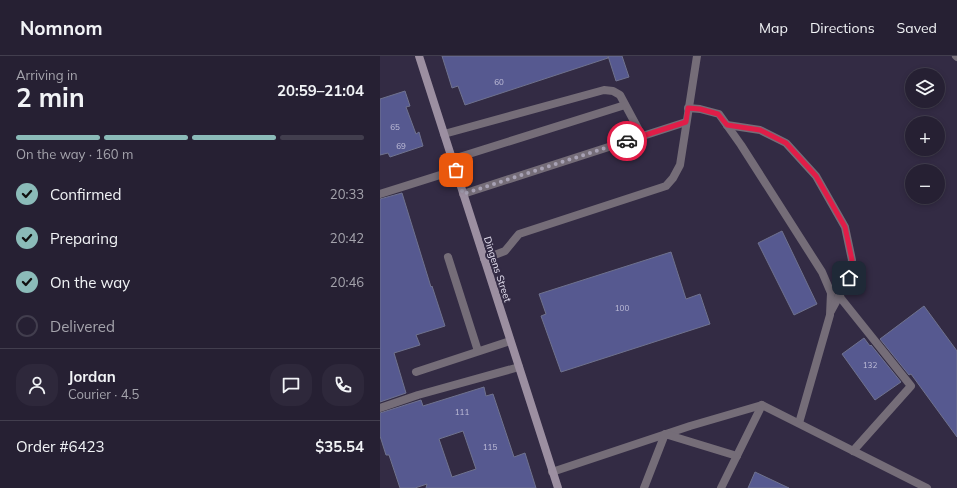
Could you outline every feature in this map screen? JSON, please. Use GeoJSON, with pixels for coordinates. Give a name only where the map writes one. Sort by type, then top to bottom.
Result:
{"type":"FeatureCollection","features":[{"type":"Feature","properties":{"kind":"street","name":"Dingens Street"},"geometry":{"type":"LineString","coordinates":[[419,56],[558,488]]}},
{"type":"Feature","properties":{"kind":"lane"},"geometry":{"type":"LineString","coordinates":[[484,259],[505,250],[520,234],[666,186],[673,178],[680,165],[697,56]]}},
{"type":"Feature","properties":{"kind":"lane"},"geometry":{"type":"LineString","coordinates":[[444,134],[604,90],[613,91],[620,95],[642,136]]}},
{"type":"Feature","properties":{"kind":"lane"},"geometry":{"type":"LineString","coordinates":[[452,159],[625,105]]}},
{"type":"Feature","properties":{"kind":"lane"},"geometry":{"type":"LineString","coordinates":[[688,108],[700,109],[718,114],[741,145],[822,272],[831,293],[830,315]]}},
{"type":"Feature","properties":{"kind":"lane"},"geometry":{"type":"LineString","coordinates":[[463,194],[686,122]]}},
{"type":"Feature","properties":{"kind":"lane"},"geometry":{"type":"LineString","coordinates":[[727,125],[760,130],[786,143],[816,176],[845,227],[852,260],[849,278],[830,315],[799,423]]}},
{"type":"Feature","properties":{"kind":"lane"},"geometry":{"type":"LineString","coordinates":[[380,194],[456,170]]}},
{"type":"Feature","properties":{"kind":"lane"},"geometry":{"type":"LineString","coordinates":[[448,257],[478,351]]}},
{"type":"Feature","properties":{"kind":"lane"},"geometry":{"type":"LineString","coordinates":[[839,296],[911,386],[853,451]]}},
{"type":"Feature","properties":{"kind":"lane"},"geometry":{"type":"LineString","coordinates":[[416,372],[510,341]]}},
{"type":"Feature","properties":{"kind":"lane"},"geometry":{"type":"LineString","coordinates":[[380,408],[418,395],[519,367]]}},
{"type":"Feature","properties":{"kind":"lane"},"geometry":{"type":"LineString","coordinates":[[552,472],[665,434],[762,405],[927,488]]}},
{"type":"Feature","properties":{"kind":"lane"},"geometry":{"type":"LineString","coordinates":[[721,488],[762,405]]}},
{"type":"Feature","properties":{"kind":"lane"},"geometry":{"type":"LineString","coordinates":[[665,434],[737,456]]}},
{"type":"Feature","properties":{"kind":"lane"},"geometry":{"type":"LineString","coordinates":[[644,488],[665,434]]}},
{"type":"Feature","properties":{"kind":"building"},"geometry":{"type":"Polygon","coordinates":[[[442,56],[607,56],[608,58],[465,105],[458,86],[452,88],[442,56]]]}},
{"type":"Feature","properties":{"kind":"building"},"geometry":{"type":"Polygon","coordinates":[[[608,56],[622,56],[629,77],[616,81],[608,56]]]}},
{"type":"Feature","properties":{"kind":"building"},"geometry":{"type":"Polygon","coordinates":[[[405,91],[410,106],[406,107],[416,134],[419,132],[423,146],[390,157],[388,153],[380,155],[380,99],[405,91]]]}},
{"type":"Feature","properties":{"kind":"building"},"geometry":{"type":"Polygon","coordinates":[[[402,193],[431,287],[432,286],[445,326],[416,335],[420,345],[394,353],[406,393],[380,402],[380,199],[402,193]]]}},
{"type":"Feature","properties":{"kind":"building"},"geometry":{"type":"Polygon","coordinates":[[[782,231],[817,304],[794,315],[758,243],[782,231]]]}},
{"type":"Feature","properties":{"kind":"building"},"geometry":{"type":"Polygon","coordinates":[[[671,252],[686,299],[700,294],[710,324],[561,372],[541,316],[546,314],[539,294],[671,252]]]}},
{"type":"Feature","properties":{"kind":"building"},"geometry":{"type":"Polygon","coordinates":[[[924,306],[957,351],[957,437],[911,374],[909,375],[880,339],[924,306]]]}},
{"type":"Feature","properties":{"kind":"building"},"geometry":{"type":"Polygon","coordinates":[[[864,338],[901,382],[875,400],[842,354],[864,338]]]}},
{"type":"Feature","properties":{"kind":"building"},"geometry":{"type":"Polygon","coordinates":[[[484,387],[486,396],[493,394],[514,457],[525,453],[536,488],[426,488],[427,484],[415,488],[400,488],[389,455],[386,455],[380,436],[380,413],[421,400],[423,406],[484,387]],[[463,431],[439,439],[452,477],[476,469],[463,431]]]}},
{"type":"Feature","properties":{"kind":"building"},"geometry":{"type":"Polygon","coordinates":[[[755,472],[789,488],[748,488],[755,472]]]}},
{"type":"Feature","properties":{"kind":"way so far"},"geometry":{"type":"LineString","coordinates":[[456,170],[463,194],[627,141]]}},
{"type":"Feature","properties":{"kind":"route"},"geometry":{"type":"LineString","coordinates":[[627,141],[686,122],[688,108],[700,109],[718,114],[727,125],[760,130],[786,143],[816,176],[845,227],[852,260],[849,278]]}}]}
